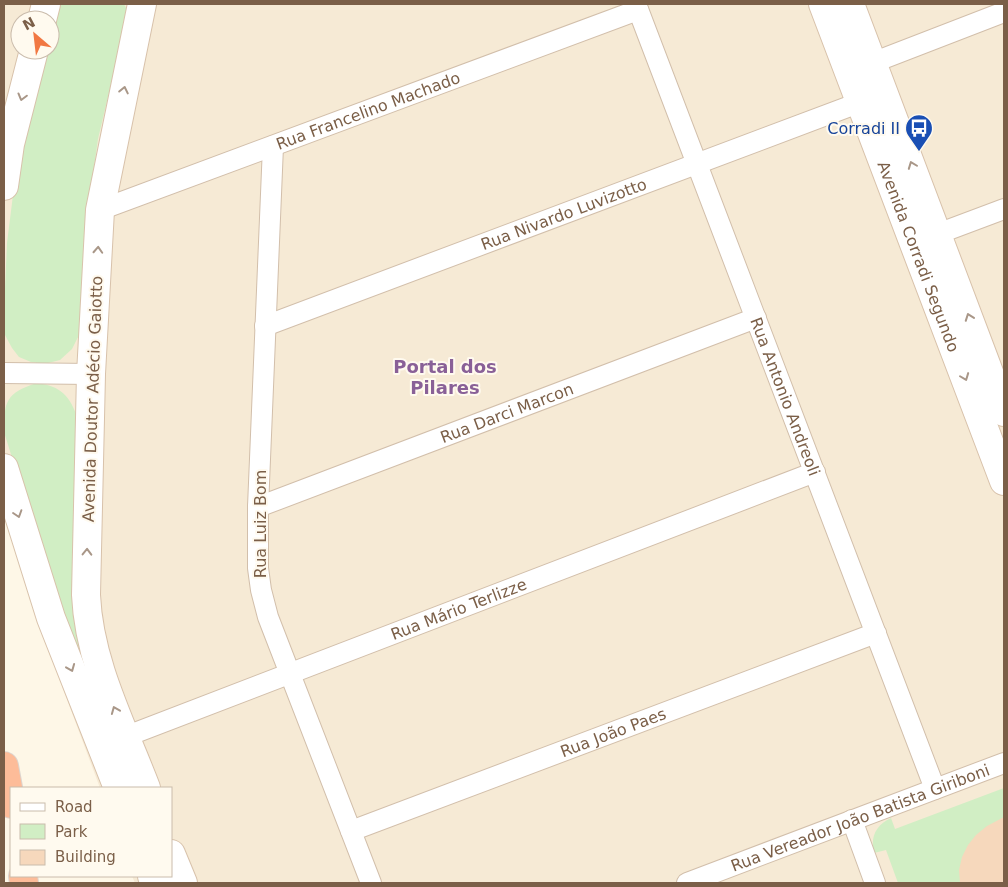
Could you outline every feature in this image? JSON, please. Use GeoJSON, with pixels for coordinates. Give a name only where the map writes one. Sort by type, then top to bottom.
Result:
{"type":"FeatureCollection","features":[{"type":"Feature","properties":{"kind":"highway"},"geometry":{"type":"LineString","coordinates":[[4,766],[10,799]]}},
{"type":"Feature","properties":{"kind":"street","name":"Avenida Doutor Adécio Gaiotto"},"geometry":{"type":"LineString","coordinates":[[118,787],[114,741],[87,619],[91,374],[100,210],[142,4]]}},
{"type":"Feature","properties":{"kind":"street","name":"Avenida Corradi Segundo"},"geometry":{"type":"LineString","coordinates":[[823,4],[861,67],[926,238],[996,402],[1004,481]]}},
{"type":"Feature","properties":{"kind":"street","name":"Avenida Corradi Segundo"},"geometry":{"type":"LineString","coordinates":[[850,4],[861,67],[861,102],[926,238]]}},
{"type":"Feature","properties":{"kind":"street","name":"Rua Francelino Machado"},"geometry":{"type":"LineString","coordinates":[[100,210],[637,7]]}},
{"type":"Feature","properties":{"kind":"street","name":"Rua Antonio Andreoli"},"geometry":{"type":"LineString","coordinates":[[637,7],[936,789]]}},
{"type":"Feature","properties":{"kind":"street"},"geometry":{"type":"LineString","coordinates":[[861,67],[1004,12]]}},
{"type":"Feature","properties":{"kind":"street"},"geometry":{"type":"LineString","coordinates":[[4,186],[10,144],[31,60]]}},
{"type":"Feature","properties":{"kind":"street","name":"Rua Nivardo Luvizotto"},"geometry":{"type":"LineString","coordinates":[[265,326],[861,102]]}},
{"type":"Feature","properties":{"kind":"street","name":"Rua Luiz Bom"},"geometry":{"type":"LineString","coordinates":[[273,146],[258,507],[258,568],[261,590],[268,616],[371,883]]}},
{"type":"Feature","properties":{"kind":"street"},"geometry":{"type":"LineString","coordinates":[[926,238],[1004,209]]}},
{"type":"Feature","properties":{"kind":"street","name":"Rua Darci Marcon"},"geometry":{"type":"LineString","coordinates":[[258,507],[756,318]]}},
{"type":"Feature","properties":{"kind":"street"},"geometry":{"type":"LineString","coordinates":[[4,373],[91,374]]}},
{"type":"Feature","properties":{"kind":"street","name":"Avenida Doutor Adécio Gaiotto"},"geometry":{"type":"LineString","coordinates":[[4,468],[51,618],[114,741],[145,787]]}},
{"type":"Feature","properties":{"kind":"street","name":"Rua Mário Terlizze"},"geometry":{"type":"LineString","coordinates":[[114,741],[815,472]]}},
{"type":"Feature","properties":{"kind":"street","name":"Rua João Paes"},"geometry":{"type":"LineString","coordinates":[[351,831],[876,633]]}},
{"type":"Feature","properties":{"kind":"street","name":"Rua Vereador João Batista Giriboni"},"geometry":{"type":"LineString","coordinates":[[687,883],[1004,763]]}},
{"type":"Feature","properties":{"kind":"street"},"geometry":{"type":"LineString","coordinates":[[852,820],[875,883]]}},
{"type":"Feature","properties":{"kind":"street"},"geometry":{"type":"LineString","coordinates":[[172,856],[183,883]]}},
{"type":"Feature","properties":{"kind":"shaded area"},"geometry":{"type":"Polygon","coordinates":[[[4,4],[1004,4],[1004,883],[135,883],[132,877],[172,877],[172,787],[100,787],[37,619],[4,513],[4,4]]]}},
{"type":"Feature","properties":{"kind":"green space"},"geometry":{"type":"Polygon","coordinates":[[[54,4],[124,4],[128,12],[98,139],[88,210],[83,309],[79,335],[72,349],[60,360],[44,364],[31,362],[19,357],[12,348],[5,335],[4,312],[7,243],[20,139],[40,60],[60,60],[60,10],[53,10],[54,4]]]}},
{"type":"Feature","properties":{"kind":"green space"},"geometry":{"type":"Polygon","coordinates":[[[37,383],[45,384],[64,394],[72,404],[78,419],[101,705],[66,630],[4,432],[6,406],[9,400],[19,391],[37,383]]]}},
{"type":"Feature","properties":{"kind":"green space"},"geometry":{"type":"Polygon","coordinates":[[[1004,788],[1004,883],[898,883],[886,850],[874,853],[873,842],[875,832],[881,824],[891,818],[895,829],[1004,788]]]}},
{"type":"Feature","properties":{"kind":"building"},"geometry":{"type":"Polygon","coordinates":[[[1004,817],[1004,883],[960,883],[959,870],[962,857],[968,845],[987,826],[1004,817]]]}},
{"type":"Feature","properties":{"kind":"place","name":"Corradi II"},"geometry":{"type":"Point","coordinates":[919,152]}},
{"type":"Feature","properties":{"kind":"district","name":"Portal dos Pilares"},"geometry":{"type":"Point","coordinates":[445,377]}}]}
